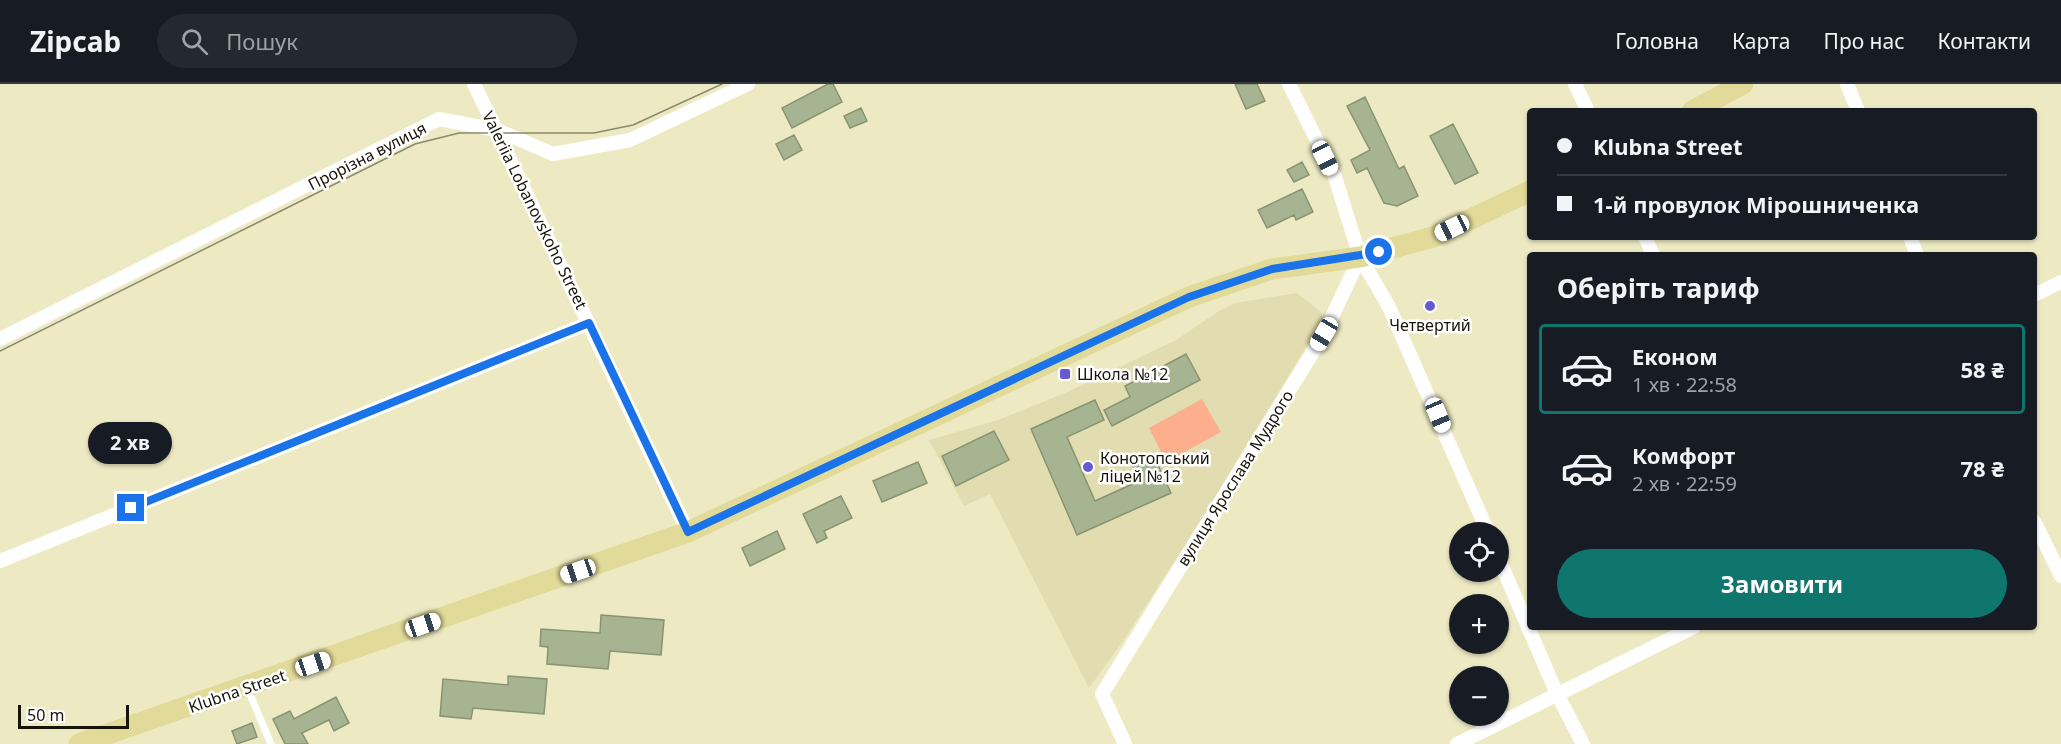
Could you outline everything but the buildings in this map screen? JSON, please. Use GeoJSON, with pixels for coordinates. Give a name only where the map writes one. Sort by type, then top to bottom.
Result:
{"type":"FeatureCollection","features":[{"type":"Feature","properties":{"kind":"main road"},"geometry":{"type":"LineString","coordinates":[[1698,108],[1743,84]]}},
{"type":"Feature","properties":{"kind":"main road","name":"Klubna Street"},"geometry":{"type":"LineString","coordinates":[[79,744],[688,532],[1189,297],[1272,269],[1360,257],[1433,237],[1527,193]]}},
{"type":"Feature","properties":{"kind":"street","name":"Valeriia Lobanovskoho Street"},"geometry":{"type":"LineString","coordinates":[[474,84],[688,532]]}},
{"type":"Feature","properties":{"kind":"street","name":"Прорізна вулиця"},"geometry":{"type":"LineString","coordinates":[[0,339],[439,119],[497,130],[553,154],[630,140],[748,84]]}},
{"type":"Feature","properties":{"kind":"street"},"geometry":{"type":"LineString","coordinates":[[1288,84],[1335,177],[1360,257],[1389,307],[1484,522]]}},
{"type":"Feature","properties":{"kind":"street"},"geometry":{"type":"LineString","coordinates":[[1575,84],[1587,108]]}},
{"type":"Feature","properties":{"kind":"street"},"geometry":{"type":"LineString","coordinates":[[1846,84],[1857,108]]}},
{"type":"Feature","properties":{"kind":"street","name":"вулиця Ярослава Мудрого"},"geometry":{"type":"LineString","coordinates":[[1125,744],[1102,694],[1324,334],[1360,257]]}},
{"type":"Feature","properties":{"kind":"street"},"geometry":{"type":"LineString","coordinates":[[2037,294],[2061,282]]}},
{"type":"Feature","properties":{"kind":"street"},"geometry":{"type":"LineString","coordinates":[[0,561],[589,323]]}},
{"type":"Feature","properties":{"kind":"street"},"geometry":{"type":"LineString","coordinates":[[2037,527],[2061,576]]}},
{"type":"Feature","properties":{"kind":"street"},"geometry":{"type":"LineString","coordinates":[[1509,582],[1527,624]]}},
{"type":"Feature","properties":{"kind":"street"},"geometry":{"type":"LineString","coordinates":[[1529,630],[1557,694],[1583,744]]}},
{"type":"Feature","properties":{"kind":"street"},"geometry":{"type":"LineString","coordinates":[[1457,744],[1688,630]]}},
{"type":"Feature","properties":{"kind":"lane"},"geometry":{"type":"LineString","coordinates":[[247,687],[271,744]]}},
{"type":"Feature","properties":{"kind":"shaded area","name":"Конотопський ліцей №12"},"geometry":{"type":"Polygon","coordinates":[[[1297,293],[1321,312],[1323,319],[1204,515],[1121,644],[1089,688],[990,494],[964,506],[929,440],[998,420],[1065,393],[1176,340],[1235,303],[1297,293]]]}},
{"type":"Feature","properties":{"kind":"shaded area"},"geometry":{"type":"Polygon","coordinates":[[[1202,399],[1221,432],[1166,462],[1149,428],[1202,399]]]}},
{"type":"Feature","properties":{"kind":"tram line"},"geometry":{"type":"LineString","coordinates":[[0,351],[415,144],[459,133],[594,133],[633,125],[722,84]]}},
{"type":"Feature","properties":{"kind":"place","name":"Четвертий"},"geometry":{"type":"Point","coordinates":[1430,306]}},
{"type":"Feature","properties":{"kind":"place","name":"Школа №12"},"geometry":{"type":"Point","coordinates":[1065,374]}},
{"type":"Feature","properties":{"kind":"place","name":"Конотопський ліцей №12"},"geometry":{"type":"Point","coordinates":[1088,467]}},
{"type":"Feature","properties":{"kind":"route"},"geometry":{"type":"LineString","coordinates":[[131,508],[589,323],[688,532],[1189,297],[1272,269],[1360,257],[1379,252]]}}]}
